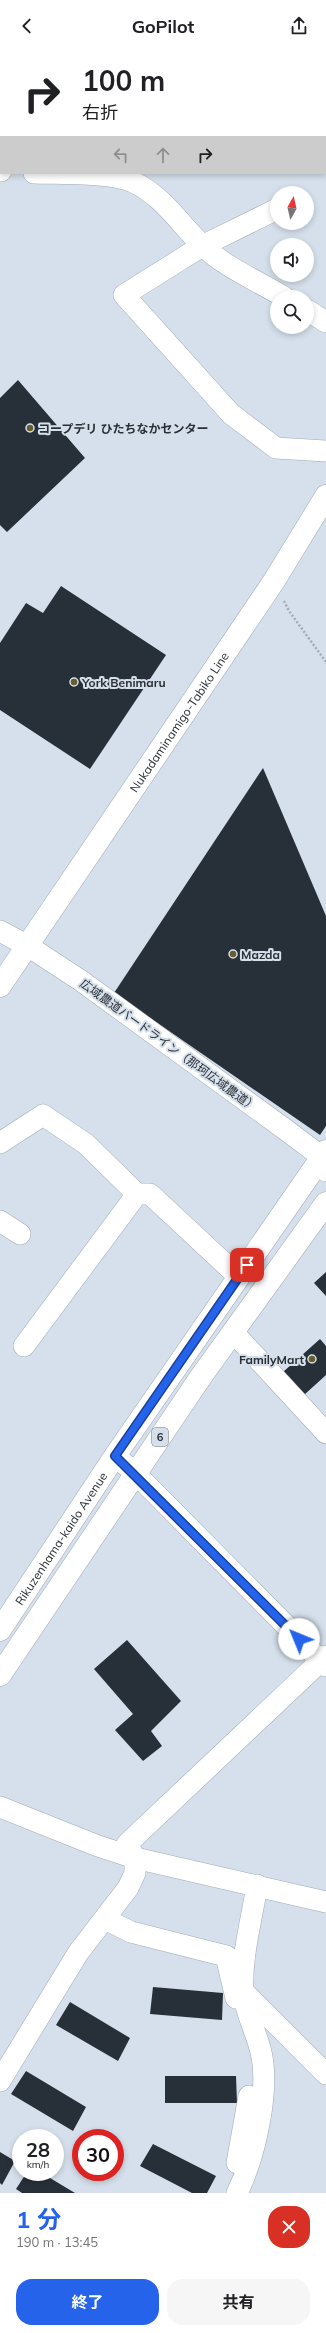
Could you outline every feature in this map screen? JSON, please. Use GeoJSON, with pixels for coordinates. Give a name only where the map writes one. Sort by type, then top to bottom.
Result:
{"type":"FeatureCollection","features":[{"type":"Feature","properties":{"kind":"main road","name":"Nukadaminamigo-Tabiko Line"},"geometry":{"type":"LineString","coordinates":[[0,986],[274,580],[326,496]]}},
{"type":"Feature","properties":{"kind":"main road","name":"Rikuzenhama-kaido Avenue"},"geometry":{"type":"LineString","coordinates":[[0,1630],[115,1456],[239,1277],[324,1160]]}},
{"type":"Feature","properties":{"kind":"main road","name":"6"},"geometry":{"type":"LineString","coordinates":[[0,1675],[135,1473],[233,1332],[326,1203]]}},
{"type":"Feature","properties":{"kind":"street"},"geometry":{"type":"LineString","coordinates":[[54,174],[131,177],[165,205],[202,246],[214,255],[272,290]]}},
{"type":"Feature","properties":{"kind":"street"},"geometry":{"type":"LineString","coordinates":[[270,212],[202,246],[124,295],[230,414],[276,448],[326,451]]}},
{"type":"Feature","properties":{"kind":"street"},"geometry":{"type":"LineString","coordinates":[[314,314],[326,322]]}},
{"type":"Feature","properties":{"kind":"street","name":"広域農道バードライン（那珂広域農道）"},"geometry":{"type":"LineString","coordinates":[[0,931],[28,946],[80,980],[324,1160]]}},
{"type":"Feature","properties":{"kind":"street"},"geometry":{"type":"LineString","coordinates":[[0,1143],[44,1115],[86,1144],[137,1194],[150,1194],[239,1277]]}},
{"type":"Feature","properties":{"kind":"street"},"geometry":{"type":"LineString","coordinates":[[24,1346],[137,1194]]}},
{"type":"Feature","properties":{"kind":"street"},"geometry":{"type":"LineString","coordinates":[[0,1221],[20,1234]]}},
{"type":"Feature","properties":{"kind":"street"},"geometry":{"type":"LineString","coordinates":[[233,1332],[326,1433]]}},
{"type":"Feature","properties":{"kind":"street"},"geometry":{"type":"LineString","coordinates":[[0,2081],[78,1953],[128,1888],[135,1873],[135,1858],[127,1844],[324,1661],[135,1473],[115,1456]]}},
{"type":"Feature","properties":{"kind":"street"},"geometry":{"type":"LineString","coordinates":[[0,1807],[98,1846],[135,1858],[326,1902]]}},
{"type":"Feature","properties":{"kind":"street"},"geometry":{"type":"LineString","coordinates":[[237,2193],[245,2178],[258,2134],[263,2082],[261,2052],[250,2024],[243,1991],[244,1968],[257,1885]]}},
{"type":"Feature","properties":{"kind":"street"},"geometry":{"type":"LineString","coordinates":[[105,1919],[131,1932],[226,1956],[244,1968]]}},
{"type":"Feature","properties":{"kind":"street"},"geometry":{"type":"LineString","coordinates":[[224,2193],[238,2161],[250,2093],[250,2057],[226,1956]]}},
{"type":"Feature","properties":{"kind":"street"},"geometry":{"type":"LineString","coordinates":[[243,1991],[326,2074]]}},
{"type":"Feature","properties":{"kind":"path"},"geometry":{"type":"LineString","coordinates":[[274,580],[289,611],[326,662]]}},
{"type":"Feature","properties":{"kind":"building","name":"コープデリ ひたちなかセンター"},"geometry":{"type":"Polygon","coordinates":[[[18,380],[85,458],[7,532],[0,525],[0,398],[18,380]]]}},
{"type":"Feature","properties":{"kind":"building","name":"York Benimaru"},"geometry":{"type":"Polygon","coordinates":[[[61,586],[166,655],[90,769],[0,710],[0,643],[26,603],[43,613],[61,586]]]}},
{"type":"Feature","properties":{"kind":"building","name":"Mazda"},"geometry":{"type":"Polygon","coordinates":[[[263,768],[326,916],[326,1126],[320,1135],[114,993],[263,768]]]}},
{"type":"Feature","properties":{"kind":"building"},"geometry":{"type":"Polygon","coordinates":[[[326,1272],[326,1296],[314,1283],[326,1272]]]}},
{"type":"Feature","properties":{"kind":"building","name":"FamilyMart"},"geometry":{"type":"Polygon","coordinates":[[[320,1339],[326,1346],[326,1375],[304,1395],[283,1372],[320,1339]]]}},
{"type":"Feature","properties":{"kind":"building"},"geometry":{"type":"Polygon","coordinates":[[[127,1640],[181,1701],[151,1731],[162,1746],[143,1761],[115,1730],[133,1714],[94,1669],[127,1640]]]}},
{"type":"Feature","properties":{"kind":"building"},"geometry":{"type":"Polygon","coordinates":[[[153,1987],[223,1993],[222,2020],[150,2014],[153,1987]]]}},
{"type":"Feature","properties":{"kind":"building"},"geometry":{"type":"Polygon","coordinates":[[[70,2002],[130,2038],[118,2061],[56,2025],[70,2002]]]}},
{"type":"Feature","properties":{"kind":"building"},"geometry":{"type":"Polygon","coordinates":[[[26,2071],[86,2107],[72,2130],[11,2094],[26,2071]]]}},
{"type":"Feature","properties":{"kind":"building"},"geometry":{"type":"Polygon","coordinates":[[[165,2076],[236,2076],[237,2103],[165,2103],[165,2076]]]}},
{"type":"Feature","properties":{"kind":"building"},"geometry":{"type":"Polygon","coordinates":[[[153,2144],[216,2176],[207,2193],[192,2193],[140,2166],[153,2144]]]}},
{"type":"Feature","properties":{"kind":"building"},"geometry":{"type":"Polygon","coordinates":[[[0,2152],[12,2159],[12,2167],[2,2185],[0,2183],[0,2152]]]}},
{"type":"Feature","properties":{"kind":"building"},"geometry":{"type":"Polygon","coordinates":[[[21,2181],[55,2181],[75,2193],[22,2193],[16,2189],[21,2181]]]}},
{"type":"Feature","properties":{"kind":"place","name":"コープデリ ひたちなかセンター"},"geometry":{"type":"Point","coordinates":[30,428]}},
{"type":"Feature","properties":{"kind":"place","name":"York Benimaru"},"geometry":{"type":"Point","coordinates":[74,682]}},
{"type":"Feature","properties":{"kind":"place","name":"Mazda"},"geometry":{"type":"Point","coordinates":[233,954]}},
{"type":"Feature","properties":{"kind":"place","name":"FamilyMart"},"geometry":{"type":"Point","coordinates":[312,1359]}},
{"type":"Feature","properties":{"kind":"route"},"geometry":{"type":"LineString","coordinates":[[247,1265],[115,1456],[135,1473],[299,1639]]}}]}
